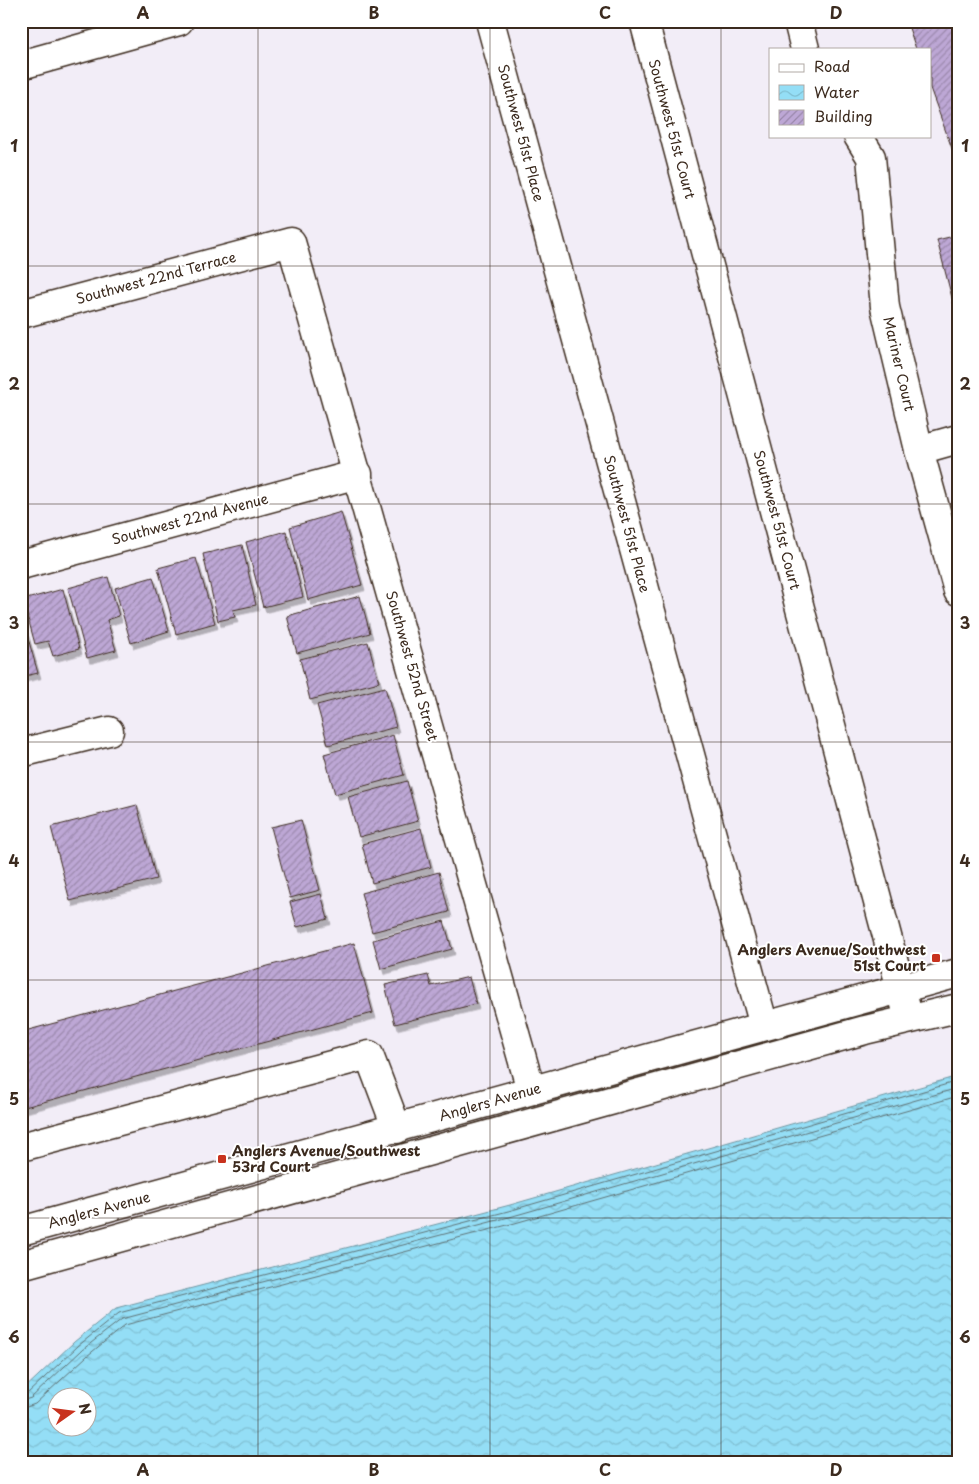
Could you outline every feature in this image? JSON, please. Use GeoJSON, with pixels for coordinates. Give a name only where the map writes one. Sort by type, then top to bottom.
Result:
{"type":"FeatureCollection","features":[{"type":"Feature","properties":{"kind":"street"},"geometry":{"type":"LineString","coordinates":[[21,65],[179,21]]}},
{"type":"Feature","properties":{"kind":"street","name":"Southwest 51st Place"},"geometry":{"type":"LineString","coordinates":[[490,21],[764,1026]]}},
{"type":"Feature","properties":{"kind":"street","name":"Southwest 51st Court"},"geometry":{"type":"LineString","coordinates":[[644,21],[909,1019]]}},
{"type":"Feature","properties":{"kind":"street"},"geometry":{"type":"LineString","coordinates":[[798,21],[805,48]]}},
{"type":"Feature","properties":{"kind":"street","name":"Mariner Court"},"geometry":{"type":"LineString","coordinates":[[859,138],[871,157],[885,307],[919,450],[958,591]]}},
{"type":"Feature","properties":{"kind":"street","name":"Southwest 22nd Terrace"},"geometry":{"type":"LineString","coordinates":[[21,314],[291,242]]}},
{"type":"Feature","properties":{"kind":"street","name":"Southwest 52nd Street"},"geometry":{"type":"LineString","coordinates":[[291,242],[531,1090]]}},
{"type":"Feature","properties":{"kind":"street"},"geometry":{"type":"LineString","coordinates":[[919,450],[958,439]]}},
{"type":"Feature","properties":{"kind":"street","name":"Southwest 22nd Avenue"},"geometry":{"type":"LineString","coordinates":[[21,565],[358,474]]}},
{"type":"Feature","properties":{"kind":"street"},"geometry":{"type":"LineString","coordinates":[[21,753],[110,731]]}},
{"type":"Feature","properties":{"kind":"street","name":"Anglers Avenue"},"geometry":{"type":"LineString","coordinates":[[21,1231],[958,973]]}},
{"type":"Feature","properties":{"kind":"street"},"geometry":{"type":"LineString","coordinates":[[21,1265],[909,1019],[958,1008]]}},
{"type":"Feature","properties":{"kind":"street"},"geometry":{"type":"LineString","coordinates":[[21,1147],[369,1055],[397,1129]]}},
{"type":"Feature","properties":{"kind":"water"},"geometry":{"type":"Polygon","coordinates":[[[958,1076],[958,1463],[21,1463],[21,1392],[74,1342],[116,1308],[510,1205],[958,1076]]]}},
{"type":"Feature","properties":{"kind":"building"},"geometry":{"type":"Polygon","coordinates":[[[958,21],[958,165],[932,94],[932,48],[916,48],[907,22],[958,21]]]}},
{"type":"Feature","properties":{"kind":"building"},"geometry":{"type":"Polygon","coordinates":[[[958,235],[958,321],[937,240],[958,235]]]}},
{"type":"Feature","properties":{"kind":"building"},"geometry":{"type":"Polygon","coordinates":[[[341,512],[362,585],[308,600],[290,527],[341,512]]]}},
{"type":"Feature","properties":{"kind":"building"},"geometry":{"type":"Polygon","coordinates":[[[286,531],[303,597],[263,607],[246,542],[286,531]]]}},
{"type":"Feature","properties":{"kind":"building"},"geometry":{"type":"Polygon","coordinates":[[[242,545],[256,605],[233,610],[235,617],[218,621],[203,554],[242,545]]]}},
{"type":"Feature","properties":{"kind":"building"},"geometry":{"type":"Polygon","coordinates":[[[196,558],[215,623],[176,634],[158,568],[196,558]]]}},
{"type":"Feature","properties":{"kind":"building"},"geometry":{"type":"Polygon","coordinates":[[[108,577],[119,616],[107,620],[116,650],[87,658],[68,588],[108,577]]]}},
{"type":"Feature","properties":{"kind":"building"},"geometry":{"type":"Polygon","coordinates":[[[153,577],[169,631],[131,643],[115,588],[153,577]]]}},
{"type":"Feature","properties":{"kind":"building"},"geometry":{"type":"Polygon","coordinates":[[[63,589],[79,649],[53,656],[48,641],[35,644],[23,600],[63,589]]]}},
{"type":"Feature","properties":{"kind":"building"},"geometry":{"type":"Polygon","coordinates":[[[360,596],[370,633],[297,653],[287,616],[360,596]]]}},
{"type":"Feature","properties":{"kind":"building"},"geometry":{"type":"Polygon","coordinates":[[[21,614],[38,673],[21,677],[21,614]]]}},
{"type":"Feature","properties":{"kind":"building"},"geometry":{"type":"Polygon","coordinates":[[[368,642],[379,682],[310,700],[300,659],[368,642]]]}},
{"type":"Feature","properties":{"kind":"building"},"geometry":{"type":"Polygon","coordinates":[[[385,687],[396,727],[328,745],[317,705],[385,687]]]}},
{"type":"Feature","properties":{"kind":"building"},"geometry":{"type":"Polygon","coordinates":[[[393,735],[404,775],[335,794],[324,754],[393,735]]]}},
{"type":"Feature","properties":{"kind":"building"},"geometry":{"type":"Polygon","coordinates":[[[407,781],[418,821],[359,837],[348,797],[407,781]]]}},
{"type":"Feature","properties":{"kind":"building"},"geometry":{"type":"Polygon","coordinates":[[[137,805],[156,879],[70,901],[51,827],[137,805]]]}},
{"type":"Feature","properties":{"kind":"building"},"geometry":{"type":"Polygon","coordinates":[[[301,820],[320,890],[290,898],[271,827],[301,820]]]}},
{"type":"Feature","properties":{"kind":"building"},"geometry":{"type":"Polygon","coordinates":[[[421,828],[431,867],[372,883],[362,844],[421,828]]]}},
{"type":"Feature","properties":{"kind":"building"},"geometry":{"type":"Polygon","coordinates":[[[439,872],[449,912],[372,932],[361,893],[439,872]]]}},
{"type":"Feature","properties":{"kind":"building"},"geometry":{"type":"Polygon","coordinates":[[[321,894],[328,919],[297,927],[290,902],[321,894]]]}},
{"type":"Feature","properties":{"kind":"building"},"geometry":{"type":"Polygon","coordinates":[[[444,921],[452,949],[381,969],[373,940],[444,921]]]}},
{"type":"Feature","properties":{"kind":"building"},"geometry":{"type":"Polygon","coordinates":[[[354,943],[373,1013],[21,1108],[21,1032],[354,943]]]}},
{"type":"Feature","properties":{"kind":"building"},"geometry":{"type":"Polygon","coordinates":[[[428,975],[431,986],[469,977],[476,1004],[395,1024],[385,985],[428,975]]]}},
{"type":"Feature","properties":{"kind":"place","name":"Anglers Avenue/Southwest 51st Court"},"geometry":{"type":"Point","coordinates":[936,958]}},
{"type":"Feature","properties":{"kind":"place","name":"Anglers Avenue/Southwest 53rd Court"},"geometry":{"type":"Point","coordinates":[222,1159]}}]}
